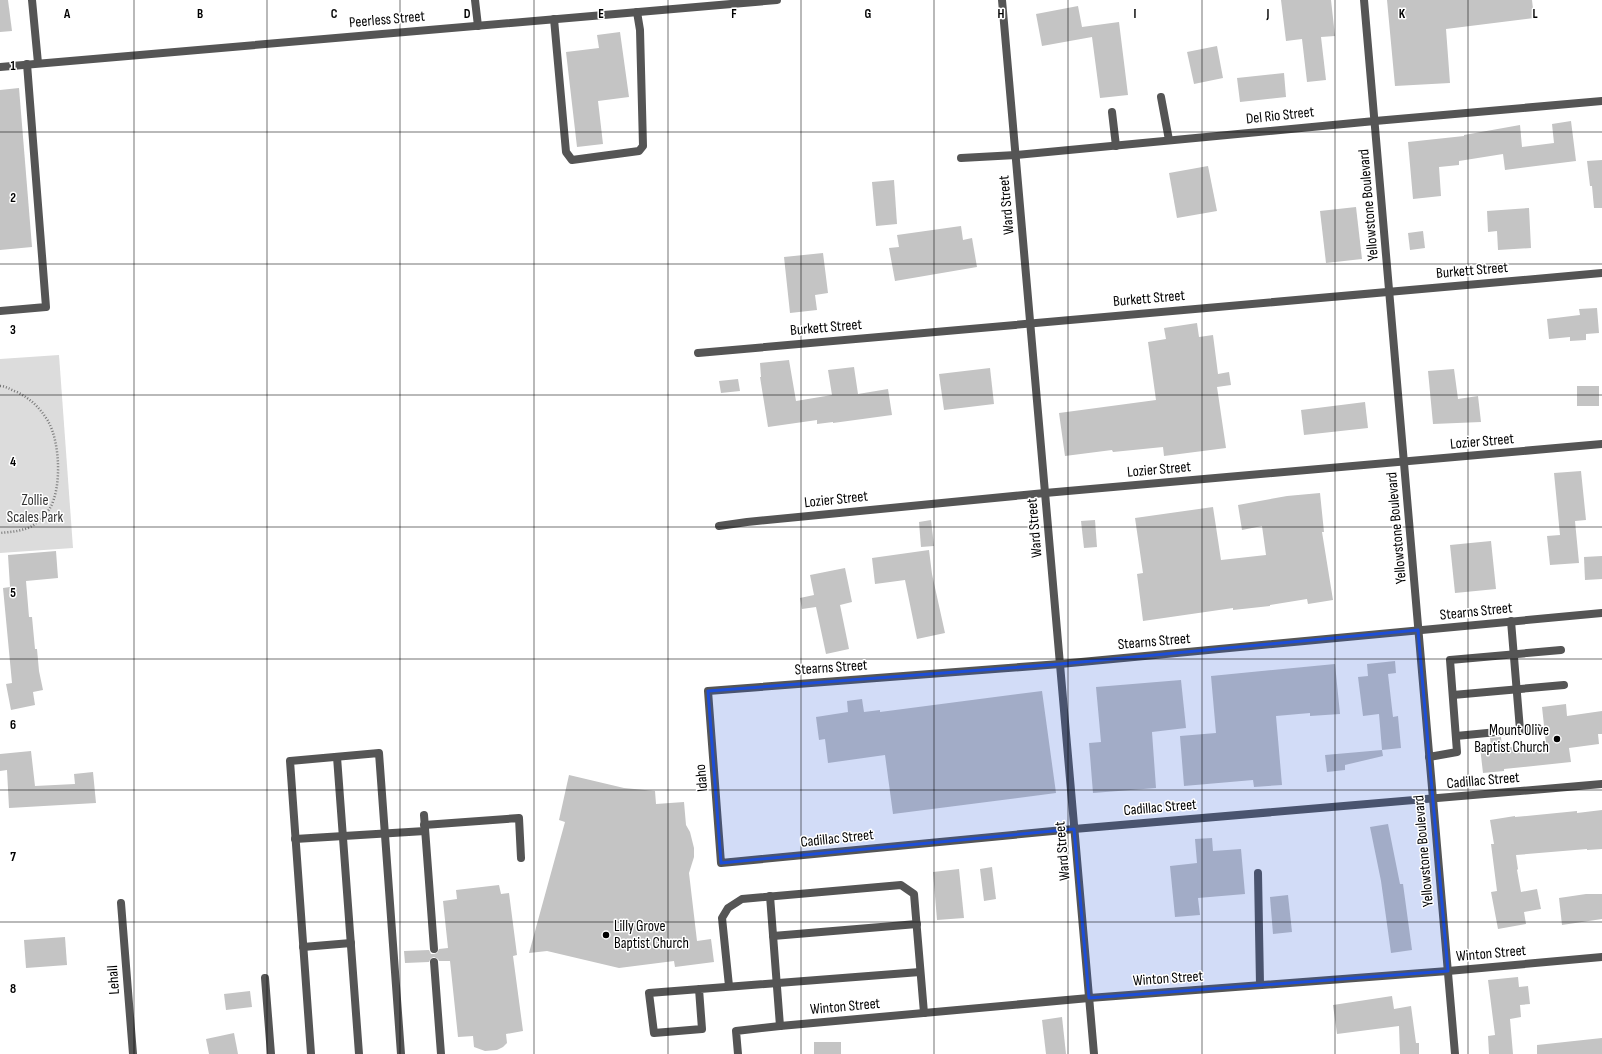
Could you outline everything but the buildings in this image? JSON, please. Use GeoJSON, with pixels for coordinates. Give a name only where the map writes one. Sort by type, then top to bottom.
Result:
{"type":"FeatureCollection","features":[{"type":"Feature","properties":{"kind":"street"},"geometry":{"type":"LineString","coordinates":[[32,0],[38,63]]}},
{"type":"Feature","properties":{"kind":"street"},"geometry":{"type":"LineString","coordinates":[[475,0],[478,26]]}},
{"type":"Feature","properties":{"kind":"street","name":"Peerless Street"},"geometry":{"type":"LineString","coordinates":[[0,67],[777,0]]}},
{"type":"Feature","properties":{"kind":"street","name":"Ward Street"},"geometry":{"type":"LineString","coordinates":[[1002,0],[1094,1054]]}},
{"type":"Feature","properties":{"kind":"street","name":"Yellowstone Boulevard"},"geometry":{"type":"LineString","coordinates":[[1364,0],[1455,1054]]}},
{"type":"Feature","properties":{"kind":"street"},"geometry":{"type":"LineString","coordinates":[[554,19],[566,152],[568,157],[572,160],[639,151],[643,146],[640,30],[637,12]]}},
{"type":"Feature","properties":{"kind":"street"},"geometry":{"type":"LineString","coordinates":[[0,311],[46,307],[27,64]]}},
{"type":"Feature","properties":{"kind":"street"},"geometry":{"type":"LineString","coordinates":[[1160,97],[1169,140]]}},
{"type":"Feature","properties":{"kind":"street","name":"Del Rio Street"},"geometry":{"type":"LineString","coordinates":[[960,158],[1016,155],[1602,101]]}},
{"type":"Feature","properties":{"kind":"street"},"geometry":{"type":"LineString","coordinates":[[1112,112],[1116,146]]}},
{"type":"Feature","properties":{"kind":"street","name":"Burkett Street"},"geometry":{"type":"LineString","coordinates":[[698,353],[1602,273]]}},
{"type":"Feature","properties":{"kind":"street","name":"Lozier Street"},"geometry":{"type":"LineString","coordinates":[[719,526],[1045,493],[1602,444]]}},
{"type":"Feature","properties":{"kind":"street","name":"Stearns Street"},"geometry":{"type":"LineString","coordinates":[[708,691],[1060,664],[1602,613]]}},
{"type":"Feature","properties":{"kind":"street"},"geometry":{"type":"LineString","coordinates":[[1511,621],[1520,730]]}},
{"type":"Feature","properties":{"kind":"street"},"geometry":{"type":"LineString","coordinates":[[1429,757],[1458,752],[1450,660],[1561,650]]}},
{"type":"Feature","properties":{"kind":"street"},"geometry":{"type":"LineString","coordinates":[[1453,696],[1564,684]]}},
{"type":"Feature","properties":{"kind":"street","name":"Idaho"},"geometry":{"type":"LineString","coordinates":[[708,691],[721,863]]}},
{"type":"Feature","properties":{"kind":"street"},"geometry":{"type":"LineString","coordinates":[[1456,736],[1538,728]]}},
{"type":"Feature","properties":{"kind":"street"},"geometry":{"type":"LineString","coordinates":[[312,1054],[290,761],[379,754],[401,1054]]}},
{"type":"Feature","properties":{"kind":"street"},"geometry":{"type":"LineString","coordinates":[[337,757],[359,1054]]}},
{"type":"Feature","properties":{"kind":"street","name":"Cadillac Street"},"geometry":{"type":"LineString","coordinates":[[721,863],[1074,829],[1602,784]]}},
{"type":"Feature","properties":{"kind":"street"},"geometry":{"type":"LineString","coordinates":[[424,815],[434,949]]}},
{"type":"Feature","properties":{"kind":"street"},"geometry":{"type":"LineString","coordinates":[[295,839],[385,834],[424,828],[519,818],[521,858]]}},
{"type":"Feature","properties":{"kind":"street"},"geometry":{"type":"LineString","coordinates":[[1258,873],[1260,985]]}},
{"type":"Feature","properties":{"kind":"street"},"geometry":{"type":"LineString","coordinates":[[729,986],[722,918],[728,908],[742,899],[901,885],[914,894],[924,1013]]}},
{"type":"Feature","properties":{"kind":"street"},"geometry":{"type":"LineString","coordinates":[[770,896],[780,1026]]}},
{"type":"Feature","properties":{"kind":"street","name":"Lehall"},"geometry":{"type":"LineString","coordinates":[[121,903],[132,1054]]}},
{"type":"Feature","properties":{"kind":"street"},"geometry":{"type":"LineString","coordinates":[[773,936],[917,924]]}},
{"type":"Feature","properties":{"kind":"street"},"geometry":{"type":"LineString","coordinates":[[304,947],[351,943]]}},
{"type":"Feature","properties":{"kind":"street","name":"Winton Street"},"geometry":{"type":"LineString","coordinates":[[738,1054],[736,1031],[780,1026],[1089,998],[1448,971],[1602,957]]}},
{"type":"Feature","properties":{"kind":"street"},"geometry":{"type":"LineString","coordinates":[[434,962],[441,1054]]}},
{"type":"Feature","properties":{"kind":"street"},"geometry":{"type":"LineString","coordinates":[[699,988],[702,1029],[654,1033],[649,993],[699,988],[776,984],[920,972]]}},
{"type":"Feature","properties":{"kind":"street"},"geometry":{"type":"LineString","coordinates":[[266,978],[271,1054]]}},
{"type":"Feature","properties":{"kind":"path"},"geometry":{"type":"LineString","coordinates":[[0,386],[4,386],[22,395],[35,404],[49,422],[54,437],[58,474],[56,494],[50,509],[35,524],[15,531],[0,533]]}},
{"type":"Feature","properties":{"kind":"highlighted area"},"geometry":{"type":"Polygon","coordinates":[[[1418,630],[1448,971],[1089,998],[1074,829],[721,863],[708,691],[1060,664],[1418,630]]]}},
{"type":"Feature","properties":{"kind":"green space","name":"Zollie Scales Park"},"geometry":{"type":"Polygon","coordinates":[[[59,355],[73,548],[0,553],[0,359],[59,355]]]}},
{"type":"Feature","properties":{"kind":"place","name":"Mount Olive Baptist Church"},"geometry":{"type":"Point","coordinates":[1557,739]}},
{"type":"Feature","properties":{"kind":"place","name":"Lilly Grove Baptist Church"},"geometry":{"type":"Point","coordinates":[606,935]}}]}
